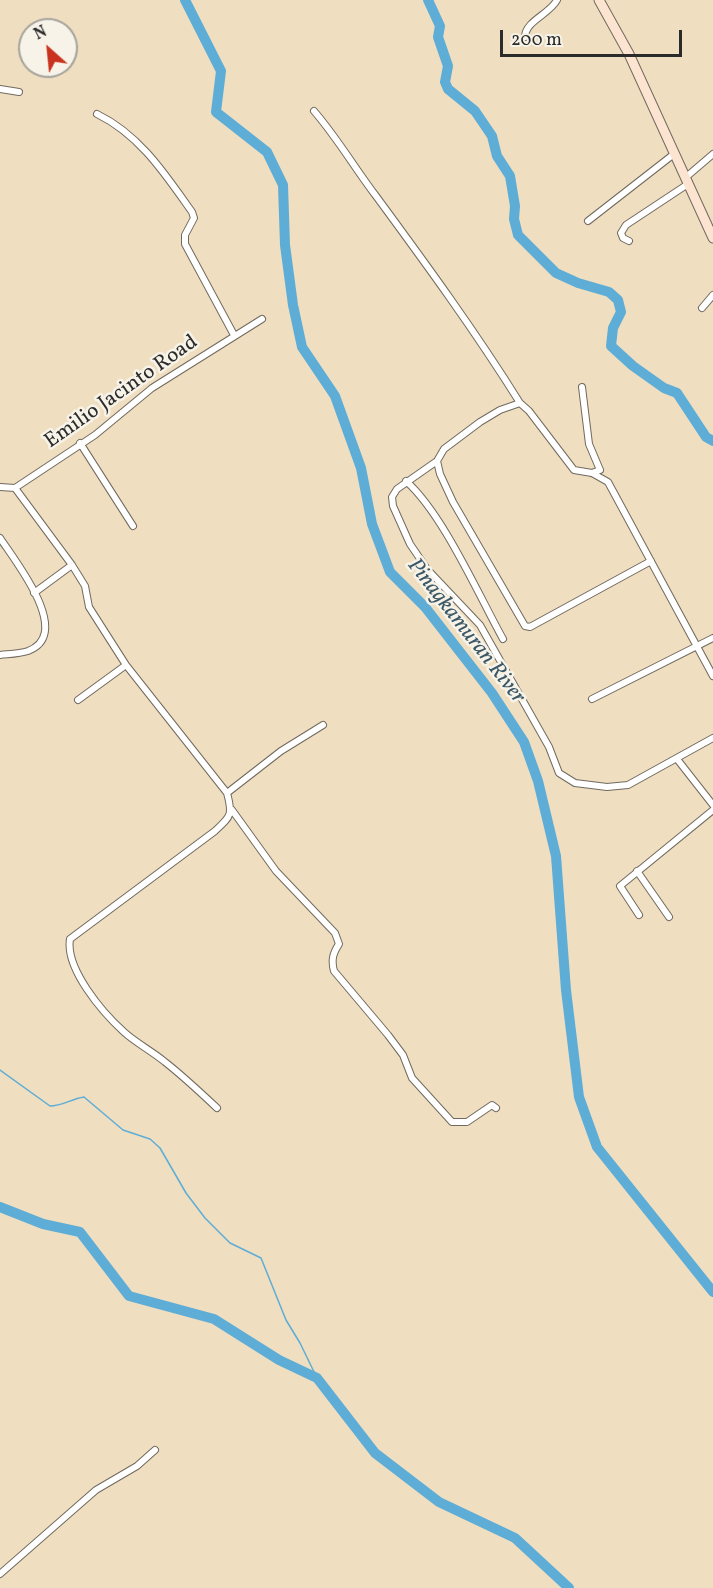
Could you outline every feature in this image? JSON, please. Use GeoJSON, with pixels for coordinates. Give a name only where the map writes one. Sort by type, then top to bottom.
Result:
{"type":"FeatureCollection","features":[{"type":"Feature","properties":{"kind":"street"},"geometry":{"type":"LineString","coordinates":[[525,37],[528,27],[554,6],[557,0]]}},
{"type":"Feature","properties":{"kind":"street"},"geometry":{"type":"LineString","coordinates":[[599,0],[629,54],[686,181],[710,222],[713,238]]}},
{"type":"Feature","properties":{"kind":"street"},"geometry":{"type":"LineString","coordinates":[[0,89],[19,92]]}},
{"type":"Feature","properties":{"kind":"street"},"geometry":{"type":"LineString","coordinates":[[314,111],[337,138],[374,194],[416,248],[520,403],[530,411],[569,465],[580,473],[592,473],[600,471],[589,444],[582,387]]}},
{"type":"Feature","properties":{"kind":"street"},"geometry":{"type":"LineString","coordinates":[[96,114],[115,123],[150,154],[192,212],[194,218],[185,235],[185,244],[234,335]]}},
{"type":"Feature","properties":{"kind":"street"},"geometry":{"type":"LineString","coordinates":[[588,221],[674,154]]}},
{"type":"Feature","properties":{"kind":"street"},"geometry":{"type":"LineString","coordinates":[[629,241],[623,238],[621,233],[626,225],[686,181],[713,154]]}},
{"type":"Feature","properties":{"kind":"street"},"geometry":{"type":"LineString","coordinates":[[702,308],[713,295]]}},
{"type":"Feature","properties":{"kind":"street","name":"Emilio Jacinto Road"},"geometry":{"type":"LineString","coordinates":[[15,488],[95,435],[152,388],[262,319]]}},
{"type":"Feature","properties":{"kind":"street"},"geometry":{"type":"LineString","coordinates":[[520,403],[500,410],[480,422],[444,449],[437,461],[406,481],[392,497],[393,506],[411,544],[427,569],[480,625],[549,747],[560,773],[575,783],[608,787],[628,785],[713,738]]}},
{"type":"Feature","properties":{"kind":"street"},"geometry":{"type":"LineString","coordinates":[[80,444],[133,526]]}},
{"type":"Feature","properties":{"kind":"street"},"geometry":{"type":"LineString","coordinates":[[437,461],[440,474],[453,502],[525,626],[531,627],[651,561]]}},
{"type":"Feature","properties":{"kind":"street"},"geometry":{"type":"LineString","coordinates":[[592,473],[608,482],[713,676]]}},
{"type":"Feature","properties":{"kind":"street"},"geometry":{"type":"LineString","coordinates":[[406,481],[421,494],[503,639]]}},
{"type":"Feature","properties":{"kind":"street"},"geometry":{"type":"LineString","coordinates":[[0,487],[15,488],[72,565],[85,586],[89,608],[126,666],[227,793],[232,810],[276,870],[335,933],[339,944],[332,962],[334,971],[388,1035],[420,1088],[452,1122],[467,1122],[485,1107],[492,1105],[496,1108]]}},
{"type":"Feature","properties":{"kind":"street"},"geometry":{"type":"LineString","coordinates":[[0,538],[46,617],[46,633],[39,644],[30,650],[0,655]]}},
{"type":"Feature","properties":{"kind":"street"},"geometry":{"type":"LineString","coordinates":[[34,593],[72,565]]}},
{"type":"Feature","properties":{"kind":"street"},"geometry":{"type":"LineString","coordinates":[[592,699],[713,638]]}},
{"type":"Feature","properties":{"kind":"street"},"geometry":{"type":"LineString","coordinates":[[78,700],[126,666]]}},
{"type":"Feature","properties":{"kind":"street"},"geometry":{"type":"LineString","coordinates":[[227,793],[281,751],[323,724]]}},
{"type":"Feature","properties":{"kind":"street"},"geometry":{"type":"LineString","coordinates":[[677,759],[713,805]]}},
{"type":"Feature","properties":{"kind":"street"},"geometry":{"type":"LineString","coordinates":[[217,1107],[164,1060],[124,1033],[97,1003],[72,963],[68,948],[70,939],[215,831],[230,816],[232,810]]}},
{"type":"Feature","properties":{"kind":"street"},"geometry":{"type":"LineString","coordinates":[[639,915],[620,886],[713,810]]}},
{"type":"Feature","properties":{"kind":"street"},"geometry":{"type":"LineString","coordinates":[[637,871],[669,916]]}},
{"type":"Feature","properties":{"kind":"street"},"geometry":{"type":"LineString","coordinates":[[0,1574],[96,1490],[137,1466],[154,1450]]}},
{"type":"Feature","properties":{"kind":"waterway","name":"Pinagkamuran River"},"geometry":{"type":"LineString","coordinates":[[185,0],[221,71],[216,112],[267,152],[283,185],[285,245],[293,305],[302,347],[335,396],[361,468],[372,524],[390,572],[425,607],[492,693],[524,742],[538,781],[556,856],[566,990],[579,1097],[597,1147],[713,1292]]}},
{"type":"Feature","properties":{"kind":"waterway"},"geometry":{"type":"LineString","coordinates":[[428,0],[440,26],[438,37],[448,66],[445,82],[448,89],[475,111],[492,136],[497,156],[510,176],[515,206],[514,219],[518,235],[556,273],[578,283],[609,292],[618,300],[621,312],[613,328],[611,346],[633,366],[664,388],[677,393],[706,437],[713,441]]}},
{"type":"Feature","properties":{"kind":"waterway"},"geometry":{"type":"LineString","coordinates":[[0,1070],[50,1106],[84,1097],[123,1130],[150,1139],[160,1148],[186,1193],[205,1218],[230,1243],[261,1258],[286,1320],[317,1378]]}},
{"type":"Feature","properties":{"kind":"waterway"},"geometry":{"type":"LineString","coordinates":[[0,1207],[43,1224],[80,1232],[129,1296],[214,1319],[279,1360],[317,1378],[375,1453],[439,1502],[515,1538],[569,1588]]}}]}
